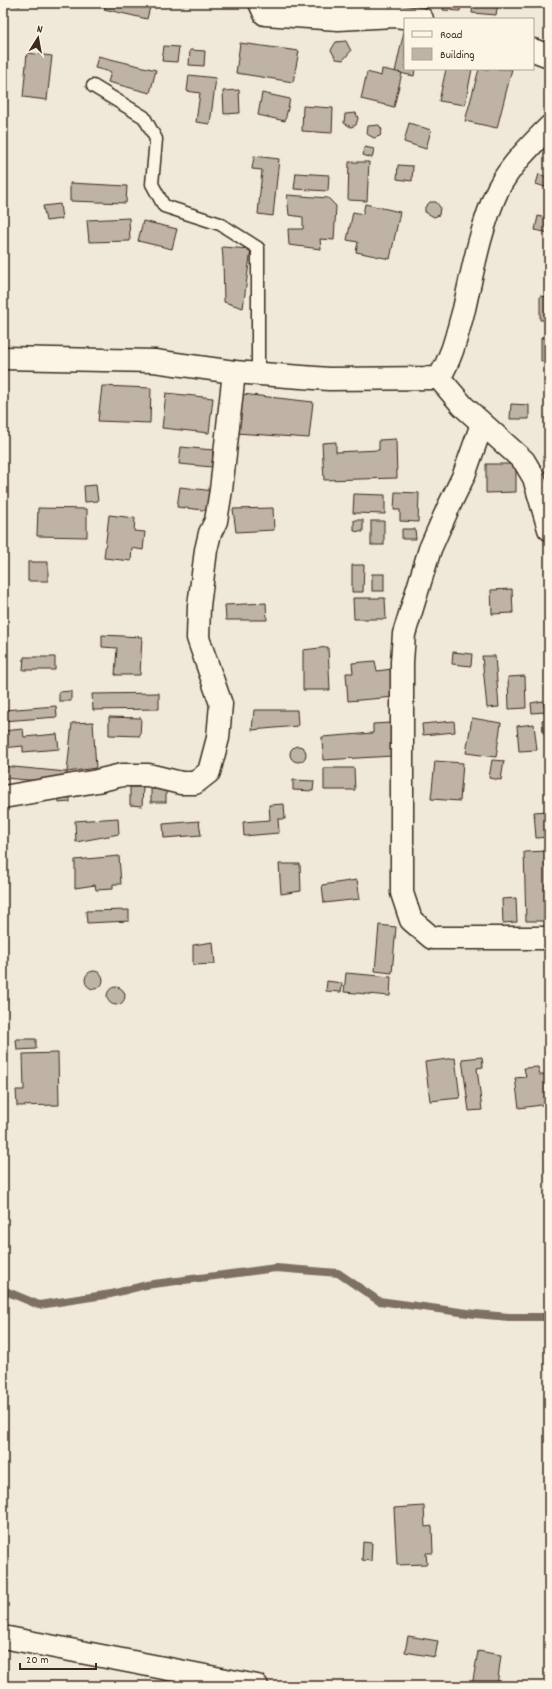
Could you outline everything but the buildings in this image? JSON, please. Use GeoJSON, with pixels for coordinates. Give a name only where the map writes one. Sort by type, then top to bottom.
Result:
{"type":"FeatureCollection","features":[{"type":"Feature","properties":{"kind":"street"},"geometry":{"type":"LineString","coordinates":[[260,3],[265,14],[338,19],[394,16],[413,18]]}},
{"type":"Feature","properties":{"kind":"street"},"geometry":{"type":"LineString","coordinates":[[534,50],[549,56]]}},
{"type":"Feature","properties":{"kind":"street"},"geometry":{"type":"LineString","coordinates":[[439,378],[450,360],[490,207],[496,194],[520,159],[549,127]]}},
{"type":"Feature","properties":{"kind":"street"},"geometry":{"type":"LineString","coordinates":[[3,358],[154,361],[234,372],[329,379],[439,378],[463,406],[524,461],[534,478],[549,529]]}},
{"type":"Feature","properties":{"kind":"street"},"geometry":{"type":"LineString","coordinates":[[3,797],[97,781],[122,775],[148,775],[181,782],[195,783],[209,772],[218,738],[221,704],[198,638],[200,606],[206,550],[210,533],[216,521],[220,498],[234,372]]}},
{"type":"Feature","properties":{"kind":"street"},"geometry":{"type":"LineString","coordinates":[[482,424],[464,476],[430,549],[404,634],[402,670],[402,893],[411,920],[432,938],[549,938]]}},
{"type":"Feature","properties":{"kind":"street"},"geometry":{"type":"LineString","coordinates":[[3,1637],[257,1686]]}},
{"type":"Feature","properties":{"kind":"lane"},"geometry":{"type":"LineString","coordinates":[[93,86],[144,117],[156,139],[152,184],[164,206],[220,224],[258,248],[258,374]]}},
{"type":"Feature","properties":{"kind":"waterway"},"geometry":{"type":"LineString","coordinates":[[3,1290],[39,1305],[111,1294],[146,1285],[276,1268],[338,1273],[379,1301],[475,1314],[509,1317],[549,1317]]}}]}
